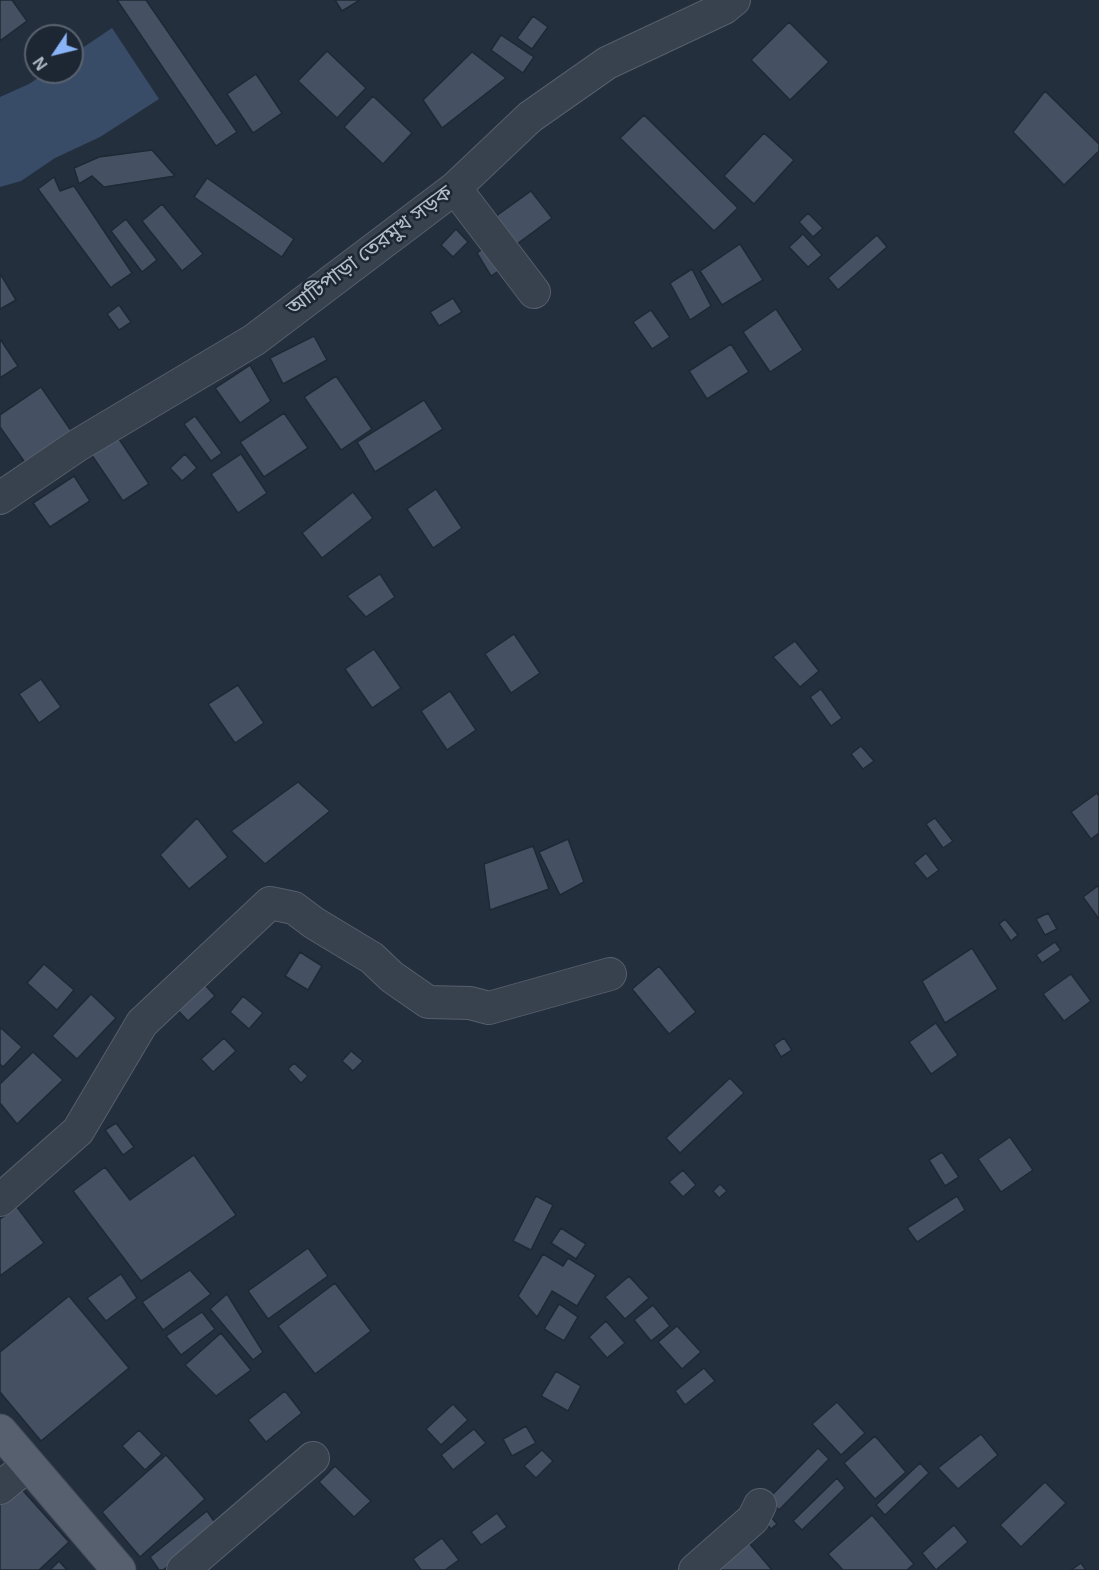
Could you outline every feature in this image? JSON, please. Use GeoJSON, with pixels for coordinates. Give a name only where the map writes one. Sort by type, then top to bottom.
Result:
{"type":"FeatureCollection","features":[{"type":"Feature","properties":{"kind":"main road"},"geometry":{"type":"LineString","coordinates":[[0,1431],[119,1570]]}},
{"type":"Feature","properties":{"kind":"street","name":"আটিপাড়া তেরমুখ সড়ক"},"geometry":{"type":"LineString","coordinates":[[0,498],[78,445],[254,340],[455,188],[530,117],[607,63],[724,8],[734,0]]}},
{"type":"Feature","properties":{"kind":"street"},"geometry":{"type":"LineString","coordinates":[[455,188],[534,292]]}},
{"type":"Feature","properties":{"kind":"street"},"geometry":{"type":"LineString","coordinates":[[0,1200],[78,1131],[142,1023],[270,903],[294,908],[314,923],[372,958],[392,977],[428,1002],[471,1003],[489,1008],[610,974]]}},
{"type":"Feature","properties":{"kind":"street"},"geometry":{"type":"LineString","coordinates":[[183,1570],[314,1458]]}},
{"type":"Feature","properties":{"kind":"street"},"geometry":{"type":"LineString","coordinates":[[0,1488],[28,1465]]}},
{"type":"Feature","properties":{"kind":"street"},"geometry":{"type":"LineString","coordinates":[[695,1570],[753,1519],[760,1505]]}},
{"type":"Feature","properties":{"kind":"water"},"geometry":{"type":"Polygon","coordinates":[[[112,28],[159,99],[100,137],[55,158],[21,181],[0,187],[0,97],[29,84],[84,84],[84,47],[112,28]]]}},
{"type":"Feature","properties":{"kind":"building"},"geometry":{"type":"Polygon","coordinates":[[[0,0],[12,0],[27,21],[0,41],[0,0]]]}},
{"type":"Feature","properties":{"kind":"building"},"geometry":{"type":"Polygon","coordinates":[[[117,0],[146,0],[237,132],[216,146],[117,0]]]}},
{"type":"Feature","properties":{"kind":"building"},"geometry":{"type":"Polygon","coordinates":[[[335,0],[360,0],[342,11],[335,0]]]}},
{"type":"Feature","properties":{"kind":"building"},"geometry":{"type":"Polygon","coordinates":[[[533,16],[548,27],[532,49],[517,38],[533,16]]]}},
{"type":"Feature","properties":{"kind":"building"},"geometry":{"type":"Polygon","coordinates":[[[789,22],[829,62],[790,100],[751,60],[789,22]]]}},
{"type":"Feature","properties":{"kind":"building"},"geometry":{"type":"Polygon","coordinates":[[[501,35],[534,57],[523,73],[491,50],[501,35]]]}},
{"type":"Feature","properties":{"kind":"building"},"geometry":{"type":"Polygon","coordinates":[[[327,51],[366,88],[337,118],[298,81],[327,51]]]}},
{"type":"Feature","properties":{"kind":"building"},"geometry":{"type":"Polygon","coordinates":[[[472,52],[506,78],[442,128],[423,100],[472,52]]]}},
{"type":"Feature","properties":{"kind":"building"},"geometry":{"type":"Polygon","coordinates":[[[256,74],[282,113],[253,133],[227,94],[256,74]]]}},
{"type":"Feature","properties":{"kind":"building"},"geometry":{"type":"Polygon","coordinates":[[[1045,91],[1099,144],[1099,151],[1064,185],[1013,132],[1045,91]]]}},
{"type":"Feature","properties":{"kind":"building"},"geometry":{"type":"Polygon","coordinates":[[[373,96],[412,133],[383,164],[344,127],[373,96]]]}},
{"type":"Feature","properties":{"kind":"building"},"geometry":{"type":"Polygon","coordinates":[[[644,115],[738,208],[714,231],[620,138],[644,115]]]}},
{"type":"Feature","properties":{"kind":"building"},"geometry":{"type":"Polygon","coordinates":[[[764,133],[794,160],[754,204],[724,176],[764,133]]]}},
{"type":"Feature","properties":{"kind":"building"},"geometry":{"type":"Polygon","coordinates":[[[152,150],[175,176],[104,187],[92,176],[79,184],[74,168],[99,157],[152,150]]]}},
{"type":"Feature","properties":{"kind":"building"},"geometry":{"type":"Polygon","coordinates":[[[54,177],[60,191],[74,186],[132,273],[111,288],[38,189],[54,177]]]}},
{"type":"Feature","properties":{"kind":"building"},"geometry":{"type":"Polygon","coordinates":[[[207,178],[294,239],[282,257],[194,197],[207,178]]]}},
{"type":"Feature","properties":{"kind":"building"},"geometry":{"type":"Polygon","coordinates":[[[531,191],[552,218],[513,247],[492,219],[531,191]]]}},
{"type":"Feature","properties":{"kind":"building"},"geometry":{"type":"Polygon","coordinates":[[[162,204],[203,254],[182,271],[142,221],[162,204]]]}},
{"type":"Feature","properties":{"kind":"building"},"geometry":{"type":"Polygon","coordinates":[[[808,213],[823,228],[813,237],[799,222],[808,213]]]}},
{"type":"Feature","properties":{"kind":"building"},"geometry":{"type":"Polygon","coordinates":[[[126,219],[157,260],[142,272],[111,231],[126,219]]]}},
{"type":"Feature","properties":{"kind":"building"},"geometry":{"type":"Polygon","coordinates":[[[456,229],[468,242],[453,257],[441,245],[456,229]]]}},
{"type":"Feature","properties":{"kind":"building"},"geometry":{"type":"Polygon","coordinates":[[[803,234],[822,255],[808,267],[789,247],[803,234]]]}},
{"type":"Feature","properties":{"kind":"building"},"geometry":{"type":"Polygon","coordinates":[[[877,235],[887,247],[838,290],[828,278],[877,235]]]}},
{"type":"Feature","properties":{"kind":"building"},"geometry":{"type":"Polygon","coordinates":[[[490,244],[506,266],[491,276],[477,253],[490,244]]]}},
{"type":"Feature","properties":{"kind":"building"},"geometry":{"type":"Polygon","coordinates":[[[740,244],[763,280],[722,305],[700,271],[740,244]]]}},
{"type":"Feature","properties":{"kind":"building"},"geometry":{"type":"Polygon","coordinates":[[[692,269],[711,306],[690,320],[670,283],[692,269]]]}},
{"type":"Feature","properties":{"kind":"building"},"geometry":{"type":"Polygon","coordinates":[[[0,275],[16,300],[0,309],[0,275]]]}},
{"type":"Feature","properties":{"kind":"building"},"geometry":{"type":"Polygon","coordinates":[[[453,298],[462,312],[439,326],[430,312],[453,298]]]}},
{"type":"Feature","properties":{"kind":"building"},"geometry":{"type":"Polygon","coordinates":[[[119,305],[131,322],[119,330],[107,314],[119,305]]]}},
{"type":"Feature","properties":{"kind":"building"},"geometry":{"type":"Polygon","coordinates":[[[776,309],[803,350],[770,372],[743,332],[776,309]]]}},
{"type":"Feature","properties":{"kind":"building"},"geometry":{"type":"Polygon","coordinates":[[[651,310],[670,337],[652,349],[633,322],[651,310]]]}},
{"type":"Feature","properties":{"kind":"building"},"geometry":{"type":"Polygon","coordinates":[[[314,336],[327,360],[283,384],[270,358],[314,336]]]}},
{"type":"Feature","properties":{"kind":"building"},"geometry":{"type":"Polygon","coordinates":[[[0,339],[18,366],[0,378],[0,339]]]}},
{"type":"Feature","properties":{"kind":"building"},"geometry":{"type":"Polygon","coordinates":[[[731,344],[749,372],[707,399],[689,371],[731,344]]]}},
{"type":"Feature","properties":{"kind":"building"},"geometry":{"type":"Polygon","coordinates":[[[250,365],[271,401],[240,423],[215,388],[250,365]]]}},
{"type":"Feature","properties":{"kind":"building"},"geometry":{"type":"Polygon","coordinates":[[[336,376],[372,429],[341,450],[304,397],[336,376]]]}},
{"type":"Feature","properties":{"kind":"building"},"geometry":{"type":"Polygon","coordinates":[[[41,387],[72,432],[26,464],[0,427],[0,415],[41,387]]]}},
{"type":"Feature","properties":{"kind":"building"},"geometry":{"type":"Polygon","coordinates":[[[424,400],[443,429],[375,472],[357,442],[424,400]]]}},
{"type":"Feature","properties":{"kind":"building"},"geometry":{"type":"Polygon","coordinates":[[[284,413],[308,448],[264,477],[240,442],[284,413]]]}},
{"type":"Feature","properties":{"kind":"building"},"geometry":{"type":"Polygon","coordinates":[[[195,416],[222,453],[211,461],[184,424],[195,416]]]}},
{"type":"Feature","properties":{"kind":"building"},"geometry":{"type":"Polygon","coordinates":[[[117,436],[149,484],[123,501],[91,454],[117,436]]]}},
{"type":"Feature","properties":{"kind":"building"},"geometry":{"type":"Polygon","coordinates":[[[185,454],[197,468],[182,481],[170,468],[185,454]]]}},
{"type":"Feature","properties":{"kind":"building"},"geometry":{"type":"Polygon","coordinates":[[[241,454],[267,493],[238,513],[211,474],[241,454]]]}},
{"type":"Feature","properties":{"kind":"building"},"geometry":{"type":"Polygon","coordinates":[[[74,476],[90,501],[50,527],[33,503],[74,476]]]}},
{"type":"Feature","properties":{"kind":"building"},"geometry":{"type":"Polygon","coordinates":[[[436,489],[462,528],[433,548],[407,509],[436,489]]]}},
{"type":"Feature","properties":{"kind":"building"},"geometry":{"type":"Polygon","coordinates":[[[353,492],[373,518],[322,558],[302,533],[353,492]]]}},
{"type":"Feature","properties":{"kind":"building"},"geometry":{"type":"Polygon","coordinates":[[[380,574],[395,597],[366,617],[347,596],[380,574]]]}},
{"type":"Feature","properties":{"kind":"building"},"geometry":{"type":"Polygon","coordinates":[[[514,634],[540,673],[511,693],[485,654],[514,634]]]}},
{"type":"Feature","properties":{"kind":"building"},"geometry":{"type":"Polygon","coordinates":[[[795,641],[819,671],[800,687],[773,657],[795,641]]]}},
{"type":"Feature","properties":{"kind":"building"},"geometry":{"type":"Polygon","coordinates":[[[374,649],[401,688],[372,708],[345,669],[374,649]]]}},
{"type":"Feature","properties":{"kind":"building"},"geometry":{"type":"Polygon","coordinates":[[[41,679],[61,707],[39,723],[19,694],[41,679]]]}},
{"type":"Feature","properties":{"kind":"building"},"geometry":{"type":"Polygon","coordinates":[[[238,685],[264,723],[235,743],[208,704],[238,685]]]}},
{"type":"Feature","properties":{"kind":"building"},"geometry":{"type":"Polygon","coordinates":[[[821,689],[842,718],[831,726],[810,697],[821,689]]]}},
{"type":"Feature","properties":{"kind":"building"},"geometry":{"type":"Polygon","coordinates":[[[450,691],[476,730],[447,750],[421,711],[450,691]]]}},
{"type":"Feature","properties":{"kind":"building"},"geometry":{"type":"Polygon","coordinates":[[[861,746],[874,761],[863,769],[851,754],[861,746]]]}},
{"type":"Feature","properties":{"kind":"building"},"geometry":{"type":"Polygon","coordinates":[[[298,782],[330,811],[265,864],[231,831],[298,782]]]}},
{"type":"Feature","properties":{"kind":"building"},"geometry":{"type":"Polygon","coordinates":[[[1097,793],[1099,796],[1099,833],[1091,839],[1071,812],[1097,793]]]}},
{"type":"Feature","properties":{"kind":"building"},"geometry":{"type":"Polygon","coordinates":[[[197,818],[228,857],[189,889],[160,855],[197,818]]]}},
{"type":"Feature","properties":{"kind":"building"},"geometry":{"type":"Polygon","coordinates":[[[935,818],[953,841],[943,848],[926,824],[935,818]]]}},
{"type":"Feature","properties":{"kind":"building"},"geometry":{"type":"Polygon","coordinates":[[[568,839],[584,882],[560,895],[539,852],[568,839]]]}},
{"type":"Feature","properties":{"kind":"building"},"geometry":{"type":"Polygon","coordinates":[[[533,846],[549,889],[490,910],[484,864],[533,846]]]}},
{"type":"Feature","properties":{"kind":"building"},"geometry":{"type":"Polygon","coordinates":[[[926,853],[939,870],[927,879],[914,863],[926,853]]]}},
{"type":"Feature","properties":{"kind":"building"},"geometry":{"type":"Polygon","coordinates":[[[1099,885],[1099,919],[1083,897],[1099,885]]]}},
{"type":"Feature","properties":{"kind":"building"},"geometry":{"type":"Polygon","coordinates":[[[1048,913],[1057,929],[1045,935],[1036,919],[1048,913]]]}},
{"type":"Feature","properties":{"kind":"building"},"geometry":{"type":"Polygon","coordinates":[[[1005,919],[1018,935],[1011,941],[999,924],[1005,919]]]}},
{"type":"Feature","properties":{"kind":"building"},"geometry":{"type":"Polygon","coordinates":[[[1055,942],[1061,950],[1042,963],[1036,955],[1055,942]]]}},
{"type":"Feature","properties":{"kind":"building"},"geometry":{"type":"Polygon","coordinates":[[[972,948],[998,989],[945,1023],[922,981],[972,948]]]}},
{"type":"Feature","properties":{"kind":"building"},"geometry":{"type":"Polygon","coordinates":[[[300,952],[322,966],[308,990],[285,976],[300,952]]]}},
{"type":"Feature","properties":{"kind":"building"},"geometry":{"type":"Polygon","coordinates":[[[44,964],[74,990],[57,1010],[27,983],[44,964]]]}},
{"type":"Feature","properties":{"kind":"building"},"geometry":{"type":"Polygon","coordinates":[[[659,966],[696,1012],[669,1034],[632,989],[659,966]]]}},
{"type":"Feature","properties":{"kind":"building"},"geometry":{"type":"Polygon","coordinates":[[[1071,974],[1091,1001],[1064,1021],[1043,994],[1071,974]]]}},
{"type":"Feature","properties":{"kind":"building"},"geometry":{"type":"Polygon","coordinates":[[[198,977],[215,996],[188,1021],[170,1002],[198,977]]]}},
{"type":"Feature","properties":{"kind":"building"},"geometry":{"type":"Polygon","coordinates":[[[91,994],[116,1018],[77,1059],[52,1036],[91,994]]]}},
{"type":"Feature","properties":{"kind":"building"},"geometry":{"type":"Polygon","coordinates":[[[243,996],[263,1013],[249,1029],[230,1012],[243,996]]]}},
{"type":"Feature","properties":{"kind":"building"},"geometry":{"type":"Polygon","coordinates":[[[936,1023],[958,1055],[931,1074],[909,1042],[936,1023]]]}},
{"type":"Feature","properties":{"kind":"building"},"geometry":{"type":"Polygon","coordinates":[[[1,1028],[22,1047],[3,1067],[0,1064],[1,1028]]]}},
{"type":"Feature","properties":{"kind":"building"},"geometry":{"type":"Polygon","coordinates":[[[224,1038],[236,1051],[213,1072],[201,1059],[224,1038]]]}},
{"type":"Feature","properties":{"kind":"building"},"geometry":{"type":"Polygon","coordinates":[[[784,1038],[792,1050],[781,1057],[774,1045],[784,1038]]]}},
{"type":"Feature","properties":{"kind":"building"},"geometry":{"type":"Polygon","coordinates":[[[351,1051],[363,1061],[353,1071],[342,1061],[351,1051]]]}},
{"type":"Feature","properties":{"kind":"building"},"geometry":{"type":"Polygon","coordinates":[[[33,1052],[63,1080],[17,1124],[0,1103],[0,1084],[33,1052]]]}},
{"type":"Feature","properties":{"kind":"building"},"geometry":{"type":"Polygon","coordinates":[[[294,1063],[308,1076],[301,1083],[288,1069],[294,1063]]]}},
{"type":"Feature","properties":{"kind":"building"},"geometry":{"type":"Polygon","coordinates":[[[730,1078],[744,1093],[680,1153],[666,1138],[730,1078]]]}},
{"type":"Feature","properties":{"kind":"building"},"geometry":{"type":"Polygon","coordinates":[[[116,1123],[134,1147],[123,1155],[105,1130],[116,1123]]]}},
{"type":"Feature","properties":{"kind":"building"},"geometry":{"type":"Polygon","coordinates":[[[1010,1137],[1033,1170],[1001,1192],[978,1159],[1010,1137]]]}},
{"type":"Feature","properties":{"kind":"building"},"geometry":{"type":"Polygon","coordinates":[[[942,1152],[959,1177],[945,1186],[929,1160],[942,1152]]]}},
{"type":"Feature","properties":{"kind":"building"},"geometry":{"type":"Polygon","coordinates":[[[194,1155],[236,1215],[141,1281],[73,1191],[105,1167],[130,1200],[194,1155]]]}},
{"type":"Feature","properties":{"kind":"building"},"geometry":{"type":"Polygon","coordinates":[[[683,1170],[696,1185],[683,1197],[669,1182],[683,1170]]]}},
{"type":"Feature","properties":{"kind":"building"},"geometry":{"type":"Polygon","coordinates":[[[720,1184],[727,1191],[719,1198],[713,1191],[720,1184]]]}},
{"type":"Feature","properties":{"kind":"building"},"geometry":{"type":"Polygon","coordinates":[[[536,1196],[553,1205],[531,1250],[513,1241],[536,1196]]]}},
{"type":"Feature","properties":{"kind":"building"},"geometry":{"type":"Polygon","coordinates":[[[957,1196],[965,1210],[917,1242],[907,1228],[957,1196]]]}},
{"type":"Feature","properties":{"kind":"building"},"geometry":{"type":"Polygon","coordinates":[[[17,1207],[44,1243],[0,1276],[0,1219],[17,1207]]]}},
{"type":"Feature","properties":{"kind":"building"},"geometry":{"type":"Polygon","coordinates":[[[561,1228],[586,1244],[576,1259],[551,1243],[561,1228]]]}},
{"type":"Feature","properties":{"kind":"building"},"geometry":{"type":"Polygon","coordinates":[[[308,1248],[328,1276],[268,1319],[248,1291],[308,1248]]]}},
{"type":"Feature","properties":{"kind":"building"},"geometry":{"type":"Polygon","coordinates":[[[543,1254],[563,1266],[568,1258],[596,1275],[577,1306],[552,1291],[537,1317],[518,1296],[543,1254]]]}},
{"type":"Feature","properties":{"kind":"building"},"geometry":{"type":"Polygon","coordinates":[[[190,1270],[211,1294],[163,1330],[142,1302],[190,1270]]]}},
{"type":"Feature","properties":{"kind":"building"},"geometry":{"type":"Polygon","coordinates":[[[121,1274],[137,1298],[106,1321],[87,1298],[121,1274]]]}},
{"type":"Feature","properties":{"kind":"building"},"geometry":{"type":"Polygon","coordinates":[[[629,1276],[649,1298],[625,1319],[605,1297],[629,1276]]]}},
{"type":"Feature","properties":{"kind":"building"},"geometry":{"type":"Polygon","coordinates":[[[335,1283],[371,1331],[315,1374],[278,1326],[335,1283]]]}},
{"type":"Feature","properties":{"kind":"building"},"geometry":{"type":"Polygon","coordinates":[[[227,1294],[263,1352],[253,1360],[210,1309],[227,1294]]]}},
{"type":"Feature","properties":{"kind":"building"},"geometry":{"type":"Polygon","coordinates":[[[69,1296],[129,1368],[41,1441],[0,1392],[0,1352],[69,1296]]]}},
{"type":"Feature","properties":{"kind":"building"},"geometry":{"type":"Polygon","coordinates":[[[559,1304],[578,1317],[564,1341],[544,1329],[559,1304]]]}},
{"type":"Feature","properties":{"kind":"building"},"geometry":{"type":"Polygon","coordinates":[[[653,1305],[670,1326],[651,1341],[634,1320],[653,1305]]]}},
{"type":"Feature","properties":{"kind":"building"},"geometry":{"type":"Polygon","coordinates":[[[202,1312],[215,1329],[181,1355],[166,1336],[202,1312]]]}},
{"type":"Feature","properties":{"kind":"building"},"geometry":{"type":"Polygon","coordinates":[[[606,1321],[625,1343],[607,1358],[589,1337],[606,1321]]]}},
{"type":"Feature","properties":{"kind":"building"},"geometry":{"type":"Polygon","coordinates":[[[677,1326],[701,1352],[682,1369],[658,1342],[677,1326]]]}},
{"type":"Feature","properties":{"kind":"building"},"geometry":{"type":"Polygon","coordinates":[[[221,1333],[251,1370],[216,1396],[185,1365],[221,1333]]]}},
{"type":"Feature","properties":{"kind":"building"},"geometry":{"type":"Polygon","coordinates":[[[704,1368],[715,1381],[685,1405],[675,1391],[704,1368]]]}},
{"type":"Feature","properties":{"kind":"building"},"geometry":{"type":"Polygon","coordinates":[[[556,1371],[581,1386],[568,1411],[541,1396],[556,1371]]]}},
{"type":"Feature","properties":{"kind":"building"},"geometry":{"type":"Polygon","coordinates":[[[285,1391],[302,1413],[266,1442],[248,1420],[285,1391]]]}},
{"type":"Feature","properties":{"kind":"building"},"geometry":{"type":"Polygon","coordinates":[[[837,1402],[865,1433],[841,1455],[812,1424],[837,1402]]]}},
{"type":"Feature","properties":{"kind":"building"},"geometry":{"type":"Polygon","coordinates":[[[453,1404],[468,1420],[441,1445],[426,1429],[453,1404]]]}},
{"type":"Feature","properties":{"kind":"building"},"geometry":{"type":"Polygon","coordinates":[[[526,1426],[536,1443],[512,1456],[503,1439],[526,1426]]]}},
{"type":"Feature","properties":{"kind":"building"},"geometry":{"type":"Polygon","coordinates":[[[474,1429],[486,1443],[453,1470],[441,1455],[474,1429]]]}},
{"type":"Feature","properties":{"kind":"building"},"geometry":{"type":"Polygon","coordinates":[[[139,1430],[162,1454],[145,1470],[122,1446],[139,1430]]]}},
{"type":"Feature","properties":{"kind":"building"},"geometry":{"type":"Polygon","coordinates":[[[981,1434],[998,1455],[958,1489],[938,1468],[981,1434]]]}},
{"type":"Feature","properties":{"kind":"building"},"geometry":{"type":"Polygon","coordinates":[[[875,1436],[906,1472],[875,1499],[844,1463],[875,1436]]]}},
{"type":"Feature","properties":{"kind":"building"},"geometry":{"type":"Polygon","coordinates":[[[818,1448],[829,1459],[779,1510],[768,1499],[818,1448]]]}},
{"type":"Feature","properties":{"kind":"building"},"geometry":{"type":"Polygon","coordinates":[[[542,1450],[553,1461],[536,1478],[524,1466],[542,1450]]]}},
{"type":"Feature","properties":{"kind":"building"},"geometry":{"type":"Polygon","coordinates":[[[166,1455],[205,1499],[140,1557],[102,1512],[166,1455]]]}},
{"type":"Feature","properties":{"kind":"building"},"geometry":{"type":"Polygon","coordinates":[[[920,1463],[929,1473],[885,1515],[876,1505],[920,1463]]]}},
{"type":"Feature","properties":{"kind":"building"},"geometry":{"type":"Polygon","coordinates":[[[335,1466],[371,1501],[354,1517],[319,1482],[335,1466]]]}},
{"type":"Feature","properties":{"kind":"building"},"geometry":{"type":"Polygon","coordinates":[[[837,1478],[845,1488],[802,1530],[793,1521],[837,1478]]]}},
{"type":"Feature","properties":{"kind":"building"},"geometry":{"type":"Polygon","coordinates":[[[1045,1482],[1066,1503],[1021,1547],[1000,1525],[1045,1482]]]}},
{"type":"Feature","properties":{"kind":"building"},"geometry":{"type":"Polygon","coordinates":[[[17,1484],[69,1542],[39,1570],[0,1570],[0,1499],[17,1484]]]}},
{"type":"Feature","properties":{"kind":"building"},"geometry":{"type":"Polygon","coordinates":[[[207,1511],[218,1527],[163,1570],[159,1570],[150,1557],[207,1511]]]}},
{"type":"Feature","properties":{"kind":"building"},"geometry":{"type":"Polygon","coordinates":[[[767,1512],[777,1524],[771,1529],[761,1517],[767,1512]]]}},
{"type":"Feature","properties":{"kind":"building"},"geometry":{"type":"Polygon","coordinates":[[[497,1513],[507,1527],[481,1545],[471,1532],[497,1513]]]}},
{"type":"Feature","properties":{"kind":"building"},"geometry":{"type":"Polygon","coordinates":[[[872,1515],[914,1564],[907,1570],[843,1570],[828,1554],[872,1515]]]}},
{"type":"Feature","properties":{"kind":"building"},"geometry":{"type":"Polygon","coordinates":[[[954,1525],[968,1542],[936,1570],[922,1553],[954,1525]]]}},
{"type":"Feature","properties":{"kind":"building"},"geometry":{"type":"Polygon","coordinates":[[[442,1538],[459,1560],[445,1570],[421,1570],[413,1559],[442,1538]]]}},
{"type":"Feature","properties":{"kind":"building"},"geometry":{"type":"Polygon","coordinates":[[[749,1543],[772,1570],[717,1570],[749,1543]]]}},
{"type":"Feature","properties":{"kind":"building"},"geometry":{"type":"Polygon","coordinates":[[[59,1561],[67,1570],[50,1570],[59,1561]]]}},
{"type":"Feature","properties":{"kind":"building"},"geometry":{"type":"Polygon","coordinates":[[[1081,1563],[1086,1570],[1071,1570],[1081,1563]]]}}]}
